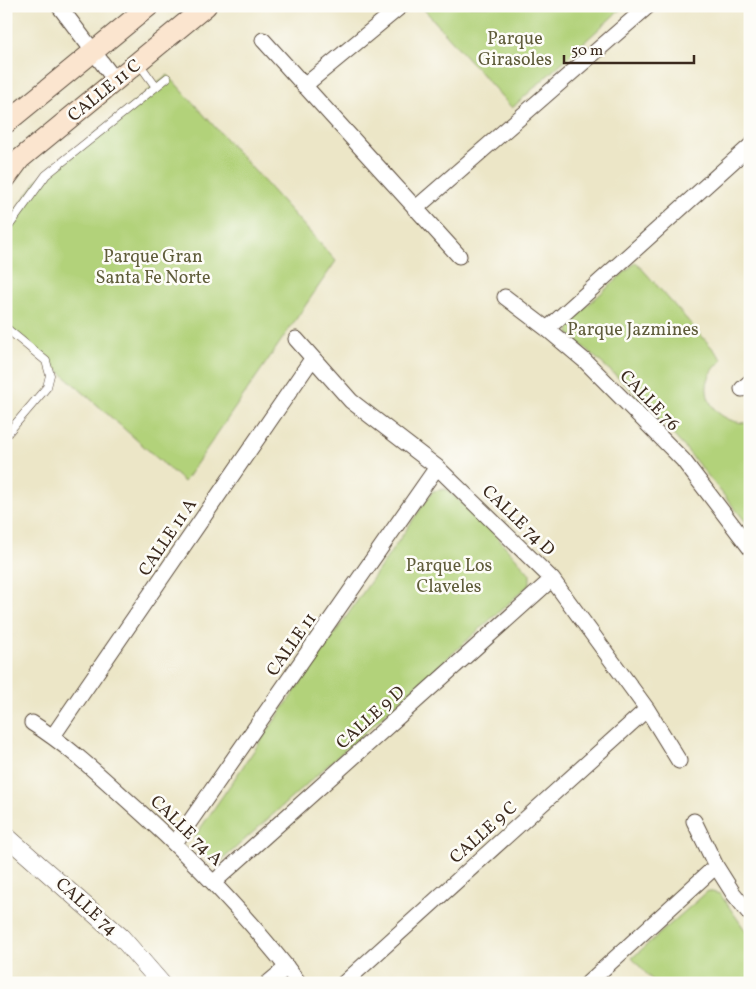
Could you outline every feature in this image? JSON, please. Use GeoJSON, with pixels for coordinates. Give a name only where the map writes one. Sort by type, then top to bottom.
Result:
{"type":"FeatureCollection","features":[{"type":"Feature","properties":{"kind":"main road","name":"CALLE 11 C"},"geometry":{"type":"LineString","coordinates":[[6,123],[150,6]]}},
{"type":"Feature","properties":{"kind":"main road","name":"CALLE 11 C"},"geometry":{"type":"LineString","coordinates":[[6,178],[20,159],[206,6]]}},
{"type":"Feature","properties":{"kind":"street"},"geometry":{"type":"LineString","coordinates":[[58,6],[116,80]]}},
{"type":"Feature","properties":{"kind":"street"},"geometry":{"type":"LineString","coordinates":[[304,86],[401,6]]}},
{"type":"Feature","properties":{"kind":"street"},"geometry":{"type":"LineString","coordinates":[[415,208],[648,6]]}},
{"type":"Feature","properties":{"kind":"street"},"geometry":{"type":"LineString","coordinates":[[263,40],[459,256]]}},
{"type":"Feature","properties":{"kind":"street"},"geometry":{"type":"LineString","coordinates":[[548,329],[750,146]]}},
{"type":"Feature","properties":{"kind":"street","name":"CALLE 76"},"geometry":{"type":"LineString","coordinates":[[505,297],[548,329],[585,361],[683,460],[750,548]]}},
{"type":"Feature","properties":{"kind":"street","name":"CALLE 74 D"},"geometry":{"type":"LineString","coordinates":[[296,339],[351,401],[437,467],[552,579],[647,709],[679,761]]}},
{"type":"Feature","properties":{"kind":"street","name":"CALLE 11 A"},"geometry":{"type":"LineString","coordinates":[[53,736],[312,358]]}},
{"type":"Feature","properties":{"kind":"street","name":"CALLE 11"},"geometry":{"type":"LineString","coordinates":[[175,843],[437,467]]}},
{"type":"Feature","properties":{"kind":"street","name":"CALLE 9 D"},"geometry":{"type":"LineString","coordinates":[[214,882],[552,579]]}},
{"type":"Feature","properties":{"kind":"street","name":"CALLE 9 C"},"geometry":{"type":"LineString","coordinates":[[344,983],[647,709]]}},
{"type":"Feature","properties":{"kind":"street","name":"CALLE 74 A"},"geometry":{"type":"LineString","coordinates":[[32,723],[53,736],[84,761],[175,843],[214,882],[299,983]]}},
{"type":"Feature","properties":{"kind":"street"},"geometry":{"type":"LineString","coordinates":[[694,821],[716,866],[733,893],[750,914]]}},
{"type":"Feature","properties":{"kind":"street","name":"CALLE 74"},"geometry":{"type":"LineString","coordinates":[[6,836],[121,936],[162,983]]}},
{"type":"Feature","properties":{"kind":"street"},"geometry":{"type":"LineString","coordinates":[[588,983],[716,866]]}},
{"type":"Feature","properties":{"kind":"street"},"geometry":{"type":"LineString","coordinates":[[268,983],[287,968]]}},
{"type":"Feature","properties":{"kind":"lane"},"geometry":{"type":"LineString","coordinates":[[138,62],[156,86]]}},
{"type":"Feature","properties":{"kind":"lane"},"geometry":{"type":"LineString","coordinates":[[6,230],[46,175],[167,78]]}},
{"type":"Feature","properties":{"kind":"lane"},"geometry":{"type":"LineString","coordinates":[[6,328],[46,361],[50,375],[47,387],[6,435]]}},
{"type":"Feature","properties":{"kind":"green space","name":"Parque Girasoles"},"geometry":{"type":"Polygon","coordinates":[[[421,6],[624,6],[512,108],[421,6]]]}},
{"type":"Feature","properties":{"kind":"green space","name":"Parque Gran Santa Fe Norte"},"geometry":{"type":"Polygon","coordinates":[[[168,75],[336,261],[184,482],[6,324],[6,225],[37,180],[168,75]]]}},
{"type":"Feature","properties":{"kind":"green space","name":"Parque Jazmines"},"geometry":{"type":"Polygon","coordinates":[[[636,262],[723,360],[713,370],[708,381],[707,391],[710,402],[716,411],[725,418],[737,422],[750,423],[750,527],[686,449],[632,390],[569,334],[570,321],[636,262]]]}},
{"type":"Feature","properties":{"kind":"green space","name":"Parque Los Claveles"},"geometry":{"type":"Polygon","coordinates":[[[446,489],[488,527],[530,574],[530,584],[221,861],[209,860],[195,847],[195,836],[433,491],[446,489]]]}},
{"type":"Feature","properties":{"kind":"green space"},"geometry":{"type":"Polygon","coordinates":[[[708,891],[720,894],[750,937],[750,983],[655,983],[632,958],[708,891]]]}}]}
